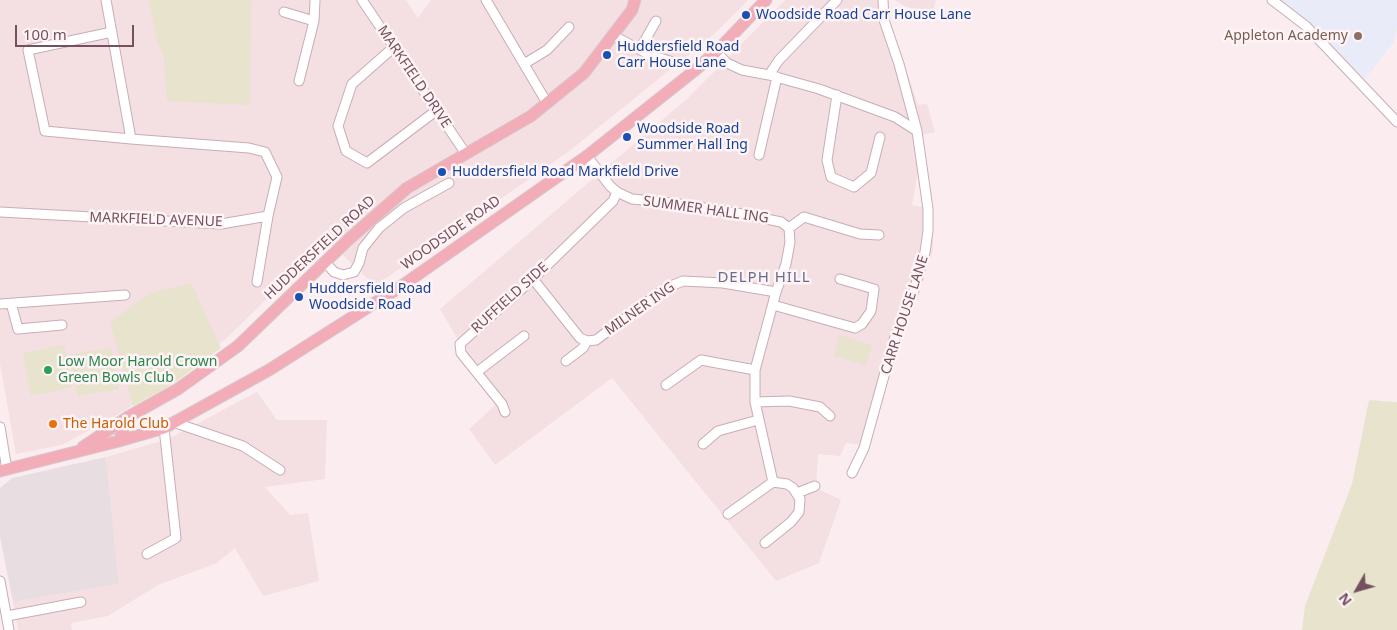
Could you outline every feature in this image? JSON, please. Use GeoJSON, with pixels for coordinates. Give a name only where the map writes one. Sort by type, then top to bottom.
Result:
{"type":"FeatureCollection","features":[{"type":"Feature","properties":{"kind":"main road","name":"HUDDERSFIELD ROAD"},"geometry":{"type":"LineString","coordinates":[[73,453],[178,389],[238,346],[325,262],[407,188],[531,116],[584,73],[632,10],[636,0]]}},
{"type":"Feature","properties":{"kind":"main road","name":"WOODSIDE ROAD"},"geometry":{"type":"LineString","coordinates":[[119,441],[169,425],[269,370],[403,285],[587,156],[688,77],[716,52],[766,0]]}},
{"type":"Feature","properties":{"kind":"main road"},"geometry":{"type":"LineString","coordinates":[[3,470],[119,441],[128,418]]}},
{"type":"Feature","properties":{"kind":"street"},"geometry":{"type":"LineString","coordinates":[[106,0],[131,139]]}},
{"type":"Feature","properties":{"kind":"street"},"geometry":{"type":"LineString","coordinates":[[299,82],[314,21],[315,0]]}},
{"type":"Feature","properties":{"kind":"street","name":"MARKFIELD DRIVE"},"geometry":{"type":"LineString","coordinates":[[362,0],[466,154]]}},
{"type":"Feature","properties":{"kind":"street"},"geometry":{"type":"LineString","coordinates":[[486,0],[547,103]]}},
{"type":"Feature","properties":{"kind":"street"},"geometry":{"type":"LineString","coordinates":[[759,155],[773,76],[780,60],[837,0]]}},
{"type":"Feature","properties":{"kind":"street","name":"CARR HOUSE LANE"},"geometry":{"type":"LineString","coordinates":[[852,473],[864,448],[894,340],[908,302],[914,294],[925,252],[928,231],[928,209],[917,131],[899,64],[884,20],[883,0]]}},
{"type":"Feature","properties":{"kind":"street"},"geometry":{"type":"LineString","coordinates":[[1272,0],[1306,26],[1397,122]]}},
{"type":"Feature","properties":{"kind":"street"},"geometry":{"type":"LineString","coordinates":[[284,12],[314,21]]}},
{"type":"Feature","properties":{"kind":"street"},"geometry":{"type":"LineString","coordinates":[[640,49],[656,22]]}},
{"type":"Feature","properties":{"kind":"street"},"geometry":{"type":"LineString","coordinates":[[524,64],[547,50],[570,27]]}},
{"type":"Feature","properties":{"kind":"street"},"geometry":{"type":"LineString","coordinates":[[112,32],[28,50],[45,131],[249,148],[266,152],[277,176],[257,282]]}},
{"type":"Feature","properties":{"kind":"street"},"geometry":{"type":"LineString","coordinates":[[612,35],[650,55],[672,62]]}},
{"type":"Feature","properties":{"kind":"street"},"geometry":{"type":"LineString","coordinates":[[394,47],[352,84],[338,126],[346,151],[367,163],[437,110]]}},
{"type":"Feature","properties":{"kind":"street"},"geometry":{"type":"LineString","coordinates":[[716,52],[727,63],[742,70],[819,88],[895,117],[917,131]]}},
{"type":"Feature","properties":{"kind":"street"},"geometry":{"type":"LineString","coordinates":[[838,95],[827,160],[831,177],[854,187],[871,173],[880,138]]}},
{"type":"Feature","properties":{"kind":"street","name":"SUMMER HALL ING"},"geometry":{"type":"LineString","coordinates":[[587,156],[604,180],[617,192],[632,200],[673,203],[781,222],[789,228]]}},
{"type":"Feature","properties":{"kind":"street"},"geometry":{"type":"LineString","coordinates":[[325,262],[334,272],[343,275],[354,272],[359,263],[363,248],[379,228],[404,208],[449,183]]}},
{"type":"Feature","properties":{"kind":"street","name":"RUFFIELD SIDE"},"geometry":{"type":"LineString","coordinates":[[505,412],[502,404],[461,353],[460,344],[533,279],[613,201],[617,192]]}},
{"type":"Feature","properties":{"kind":"street","name":"MARKFIELD AVENUE"},"geometry":{"type":"LineString","coordinates":[[0,212],[221,224],[268,216]]}},
{"type":"Feature","properties":{"kind":"street"},"geometry":{"type":"LineString","coordinates":[[773,482],[755,402],[756,370],[776,292],[786,264],[790,242],[789,228],[804,217],[860,234],[879,235]]}},
{"type":"Feature","properties":{"kind":"street"},"geometry":{"type":"LineString","coordinates":[[533,279],[580,338],[586,341],[583,348],[566,361]]}},
{"type":"Feature","properties":{"kind":"street"},"geometry":{"type":"LineString","coordinates":[[773,305],[855,328],[862,324],[871,311],[874,289],[840,280]]}},
{"type":"Feature","properties":{"kind":"street","name":"MILNER ING"},"geometry":{"type":"LineString","coordinates":[[586,341],[596,340],[666,288],[682,281],[723,283],[776,292]]}},
{"type":"Feature","properties":{"kind":"street"},"geometry":{"type":"LineString","coordinates":[[0,304],[125,295]]}},
{"type":"Feature","properties":{"kind":"street"},"geometry":{"type":"LineString","coordinates":[[11,304],[18,329],[62,325]]}},
{"type":"Feature","properties":{"kind":"street"},"geometry":{"type":"LineString","coordinates":[[477,372],[524,336]]}},
{"type":"Feature","properties":{"kind":"street"},"geometry":{"type":"LineString","coordinates":[[666,385],[701,360],[756,370]]}},
{"type":"Feature","properties":{"kind":"street"},"geometry":{"type":"LineString","coordinates":[[755,402],[789,401],[820,407],[830,416]]}},
{"type":"Feature","properties":{"kind":"street"},"geometry":{"type":"LineString","coordinates":[[703,444],[718,431],[758,420]]}},
{"type":"Feature","properties":{"kind":"street"},"geometry":{"type":"LineString","coordinates":[[148,554],[176,538],[169,425],[243,446],[280,470]]}},
{"type":"Feature","properties":{"kind":"street"},"geometry":{"type":"LineString","coordinates":[[0,427],[3,470]]}},
{"type":"Feature","properties":{"kind":"street"},"geometry":{"type":"LineString","coordinates":[[728,514],[773,482],[787,484],[797,494],[800,504],[799,512],[795,518],[764,543]]}},
{"type":"Feature","properties":{"kind":"street"},"geometry":{"type":"LineString","coordinates":[[797,494],[815,486]]}},
{"type":"Feature","properties":{"kind":"street"},"geometry":{"type":"LineString","coordinates":[[0,581],[9,630]]}},
{"type":"Feature","properties":{"kind":"street"},"geometry":{"type":"LineString","coordinates":[[7,616],[81,602]]}},
{"type":"Feature","properties":{"kind":"shaded area"},"geometry":{"type":"Polygon","coordinates":[[[0,0],[406,0],[418,18],[431,0],[748,0],[713,35],[568,152],[375,286],[329,242],[298,268],[226,339],[124,411],[62,445],[16,454],[0,364],[0,0]]]}},
{"type":"Feature","properties":{"kind":"shaded area"},"geometry":{"type":"Polygon","coordinates":[[[149,0],[251,0],[250,105],[167,101],[164,57],[157,40],[149,0]]]}},
{"type":"Feature","properties":{"kind":"shaded area"},"geometry":{"type":"Polygon","coordinates":[[[785,0],[888,0],[889,19],[918,105],[927,104],[935,132],[915,137],[919,166],[912,205],[933,209],[933,250],[920,289],[897,342],[888,378],[876,386],[863,445],[846,443],[840,456],[818,454],[816,488],[841,500],[819,563],[776,581],[612,378],[495,465],[469,429],[501,400],[460,343],[440,309],[688,98],[785,0]]]}},
{"type":"Feature","properties":{"kind":"shaded area"},"geometry":{"type":"Polygon","coordinates":[[[895,0],[936,0],[932,14],[904,6],[895,0]]]}},
{"type":"Feature","properties":{"kind":"shaded area","name":"Appleton Academy"},"geometry":{"type":"Polygon","coordinates":[[[1275,0],[1397,0],[1397,29],[1393,43],[1365,79],[1275,0]]]}},
{"type":"Feature","properties":{"kind":"shaded area"},"geometry":{"type":"Polygon","coordinates":[[[191,283],[221,348],[173,384],[133,406],[110,322],[151,293],[191,283]]]}},
{"type":"Feature","properties":{"kind":"shaded area"},"geometry":{"type":"Polygon","coordinates":[[[840,335],[872,345],[866,365],[834,356],[840,335]]]}},
{"type":"Feature","properties":{"kind":"shaded area","name":"Low Moor Harold Crown Green Bowls Club"},"geometry":{"type":"Polygon","coordinates":[[[64,345],[73,387],[31,396],[23,353],[64,345]]]}},
{"type":"Feature","properties":{"kind":"shaded area","name":"Low Moor Harold Crown Green Bowls Club"},"geometry":{"type":"Polygon","coordinates":[[[111,347],[119,389],[78,396],[70,355],[111,347]]]}},
{"type":"Feature","properties":{"kind":"shaded area"},"geometry":{"type":"Polygon","coordinates":[[[257,392],[277,420],[327,420],[325,479],[265,487],[290,515],[308,513],[319,581],[263,596],[235,548],[217,563],[158,585],[108,616],[71,623],[72,630],[18,630],[13,602],[119,584],[106,457],[168,439],[257,392]]]}},
{"type":"Feature","properties":{"kind":"shaded area"},"geometry":{"type":"Polygon","coordinates":[[[1369,400],[1397,402],[1397,630],[1302,630],[1305,606],[1352,484],[1369,400]]]}},
{"type":"Feature","properties":{"kind":"shaded area"},"geometry":{"type":"Polygon","coordinates":[[[106,457],[119,584],[13,602],[0,537],[0,488],[12,478],[106,457]]]}},
{"type":"Feature","properties":{"kind":"place","name":"Woodside Road Carr House Lane"},"geometry":{"type":"Point","coordinates":[746,15]}},
{"type":"Feature","properties":{"kind":"place","name":"Appleton Academy"},"geometry":{"type":"Point","coordinates":[1358,36]}},
{"type":"Feature","properties":{"kind":"place","name":"Huddersfield Road Carr House Lane"},"geometry":{"type":"Point","coordinates":[607,55]}},
{"type":"Feature","properties":{"kind":"place","name":"Woodside Road Summer Hall Ing"},"geometry":{"type":"Point","coordinates":[627,137]}},
{"type":"Feature","properties":{"kind":"place","name":"Huddersfield Road Markfield Drive"},"geometry":{"type":"Point","coordinates":[442,172]}},
{"type":"Feature","properties":{"kind":"place","name":"Huddersfield Road Woodside Road"},"geometry":{"type":"Point","coordinates":[299,297]}},
{"type":"Feature","properties":{"kind":"place","name":"Low Moor Harold Crown Green Bowls Club"},"geometry":{"type":"Point","coordinates":[48,370]}},
{"type":"Feature","properties":{"kind":"place","name":"The Harold Club"},"geometry":{"type":"Point","coordinates":[53,424]}},
{"type":"Feature","properties":{"kind":"district","name":"DELPH HILL"},"geometry":{"type":"Point","coordinates":[764,278]}}]}
